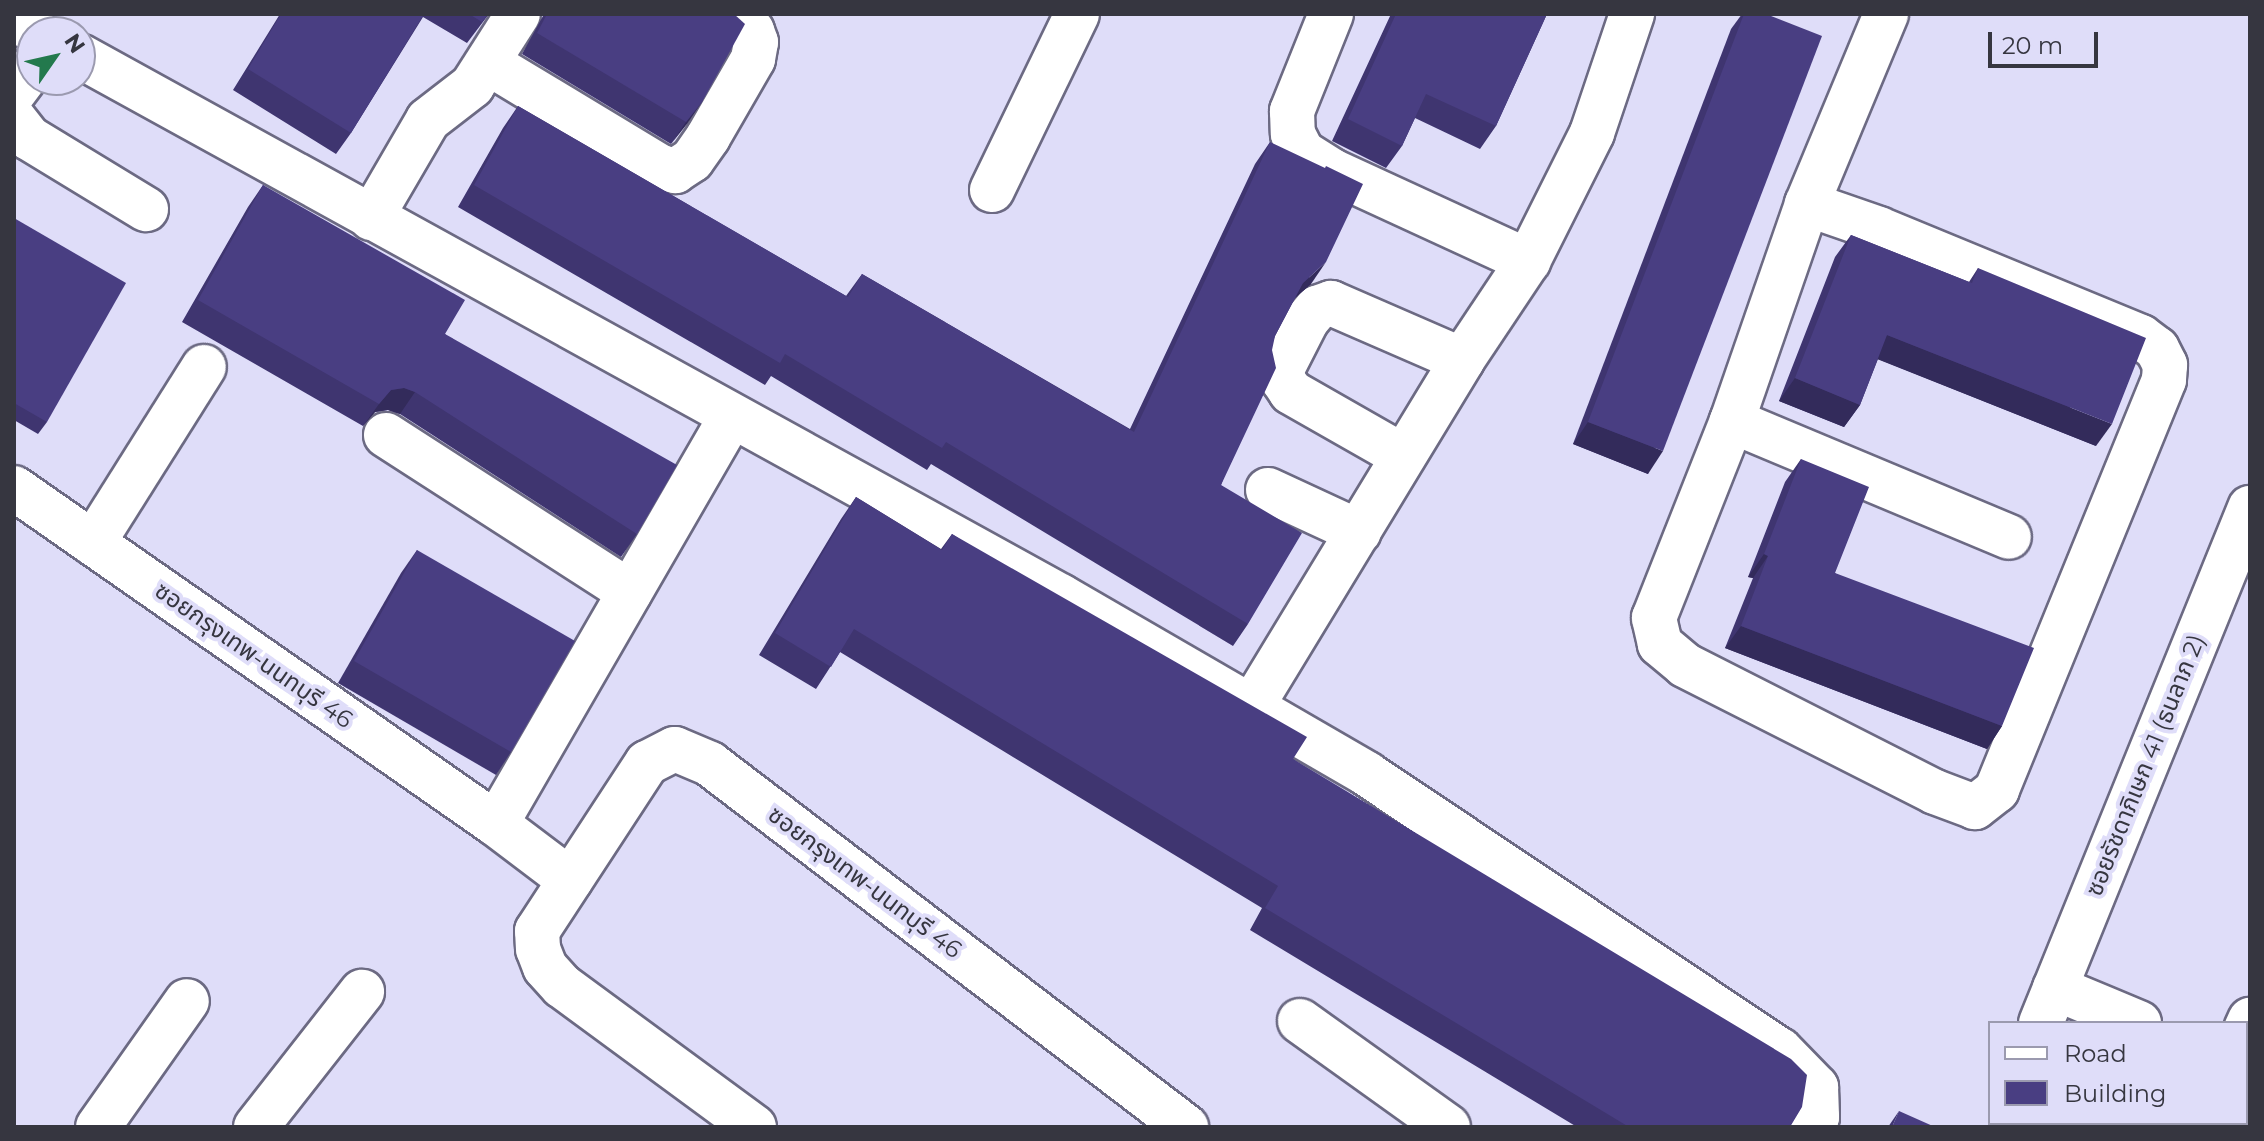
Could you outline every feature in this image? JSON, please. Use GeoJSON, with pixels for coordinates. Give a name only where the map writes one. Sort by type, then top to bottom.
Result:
{"type":"FeatureCollection","features":[{"type":"Feature","properties":{"kind":"street"},"geometry":{"type":"LineString","coordinates":[[371,218],[428,120],[461,98],[490,64],[518,14]]}},
{"type":"Feature","properties":{"kind":"street"},"geometry":{"type":"LineString","coordinates":[[490,64],[661,167],[675,171],[692,160],[700,149],[753,59],[756,42],[752,31],[733,14]]}},
{"type":"Feature","properties":{"kind":"street"},"geometry":{"type":"LineString","coordinates":[[992,190],[1077,14]]}},
{"type":"Feature","properties":{"kind":"street"},"geometry":{"type":"LineString","coordinates":[[1331,14],[1292,111],[1293,134],[1302,152],[1332,171],[1528,261]]}},
{"type":"Feature","properties":{"kind":"street"},"geometry":{"type":"LineString","coordinates":[[1252,706],[1462,360],[1528,261],[1592,133],[1632,14]]}},
{"type":"Feature","properties":{"kind":"street"},"geometry":{"type":"LineString","coordinates":[[1807,204],[1879,229],[2141,337],[2157,349],[2165,365],[2164,380],[1997,790],[1975,807],[1935,792],[1685,665],[1660,644],[1654,618],[1732,421],[1807,204],[1886,14]]}},
{"type":"Feature","properties":{"kind":"street"},"geometry":{"type":"LineString","coordinates":[[96,65],[1062,597],[1252,706],[1506,865],[1780,1050],[1816,1087],[1817,1117],[1811,1127]]}},
{"type":"Feature","properties":{"kind":"street"},"geometry":{"type":"LineString","coordinates":[[14,119],[29,138],[146,209]]}},
{"type":"Feature","properties":{"kind":"street"},"geometry":{"type":"LineString","coordinates":[[1403,456],[1291,392],[1283,380],[1282,369],[1307,320],[1317,308],[1331,303],[1462,360]]}},
{"type":"Feature","properties":{"kind":"street"},"geometry":{"type":"LineString","coordinates":[[93,543],[204,367]]}},
{"type":"Feature","properties":{"kind":"street"},"geometry":{"type":"LineString","coordinates":[[496,824],[731,417]]}},
{"type":"Feature","properties":{"kind":"street"},"geometry":{"type":"LineString","coordinates":[[1732,421],[2009,537]]}},
{"type":"Feature","properties":{"kind":"street"},"geometry":{"type":"LineString","coordinates":[[386,435],[630,592]]}},
{"type":"Feature","properties":{"kind":"street","name":"ซอยกรุงเทพ-นนทบุรี 46"},"geometry":{"type":"LineString","coordinates":[[14,488],[496,824],[570,880]]}},
{"type":"Feature","properties":{"kind":"street"},"geometry":{"type":"LineString","coordinates":[[1268,490],[1359,532]]}},
{"type":"Feature","properties":{"kind":"street","name":"ซอยรัชดาภิเษก 41 (ธนลาภ 2)"},"geometry":{"type":"LineString","coordinates":[[2048,1006],[2250,508]]}},
{"type":"Feature","properties":{"kind":"street","name":"ซอยกรุงเทพ-นนทบุรี 46"},"geometry":{"type":"LineString","coordinates":[[754,1127],[562,986],[545,967],[538,949],[537,931],[647,763],[675,749],[710,764],[1186,1127]]}},
{"type":"Feature","properties":{"kind":"street"},"geometry":{"type":"LineString","coordinates":[[256,1127],[362,992]]}},
{"type":"Feature","properties":{"kind":"street"},"geometry":{"type":"LineString","coordinates":[[98,1127],[187,1001]]}},
{"type":"Feature","properties":{"kind":"street"},"geometry":{"type":"LineString","coordinates":[[2048,1006],[2128,1021]]}},
{"type":"Feature","properties":{"kind":"street"},"geometry":{"type":"LineString","coordinates":[[1300,1021],[1448,1127]]}},
{"type":"Feature","properties":{"kind":"building"},"geometry":{"type":"Polygon","coordinates":[[[281,14],[424,14],[351,133],[248,69],[281,14]]]}},
{"type":"Feature","properties":{"kind":"building"},"geometry":{"type":"Polygon","coordinates":[[[469,14],[488,14],[482,22],[469,14]]]}},
{"type":"Feature","properties":{"kind":"building"},"geometry":{"type":"Polygon","coordinates":[[[547,14],[734,14],[745,24],[702,102],[686,122],[537,33],[547,14]]]}},
{"type":"Feature","properties":{"kind":"building"},"geometry":{"type":"Polygon","coordinates":[[[1396,14],[1547,14],[1496,126],[1426,94],[1402,146],[1348,119],[1396,14]]]}},
{"type":"Feature","properties":{"kind":"building"},"geometry":{"type":"Polygon","coordinates":[[[1744,14],[1766,14],[1822,36],[1663,451],[1588,422],[1744,14]]]}},
{"type":"Feature","properties":{"kind":"building"},"geometry":{"type":"Polygon","coordinates":[[[518,106],[848,297],[862,274],[1134,432],[1270,142],[1363,184],[1326,262],[1303,283],[1275,336],[1272,350],[1276,368],[1221,485],[1302,533],[1248,624],[946,442],[942,448],[785,354],[780,363],[474,185],[518,106]]]}},
{"type":"Feature","properties":{"kind":"building"},"geometry":{"type":"Polygon","coordinates":[[[263,185],[465,300],[445,334],[677,465],[637,534],[415,392],[404,388],[391,390],[379,404],[198,300],[263,185]]]}},
{"type":"Feature","properties":{"kind":"building"},"geometry":{"type":"Polygon","coordinates":[[[14,218],[126,283],[47,422],[14,403],[14,218]]]}},
{"type":"Feature","properties":{"kind":"building"},"geometry":{"type":"Polygon","coordinates":[[[1851,235],[1972,283],[1978,268],[2146,338],[2112,424],[1887,335],[1860,405],[1795,378],[1851,235]]]}},
{"type":"Feature","properties":{"kind":"building"},"geometry":{"type":"Polygon","coordinates":[[[1801,459],[1869,487],[1835,573],[2034,648],[2002,726],[1741,626],[1768,556],[1764,554],[1801,459]]]}},
{"type":"Feature","properties":{"kind":"building"},"geometry":{"type":"Polygon","coordinates":[[[856,497],[942,550],[952,534],[1307,737],[1293,759],[1791,1059],[1807,1075],[1802,1107],[1790,1127],[1629,1127],[1265,908],[1278,886],[854,629],[831,667],[775,633],[856,497]]]}},
{"type":"Feature","properties":{"kind":"building"},"geometry":{"type":"Polygon","coordinates":[[[417,550],[575,641],[511,752],[354,661],[417,550]]]}},
{"type":"Feature","properties":{"kind":"building"},"geometry":{"type":"Polygon","coordinates":[[[1899,1111],[1935,1127],[1892,1127],[1899,1111]]]}}]}
